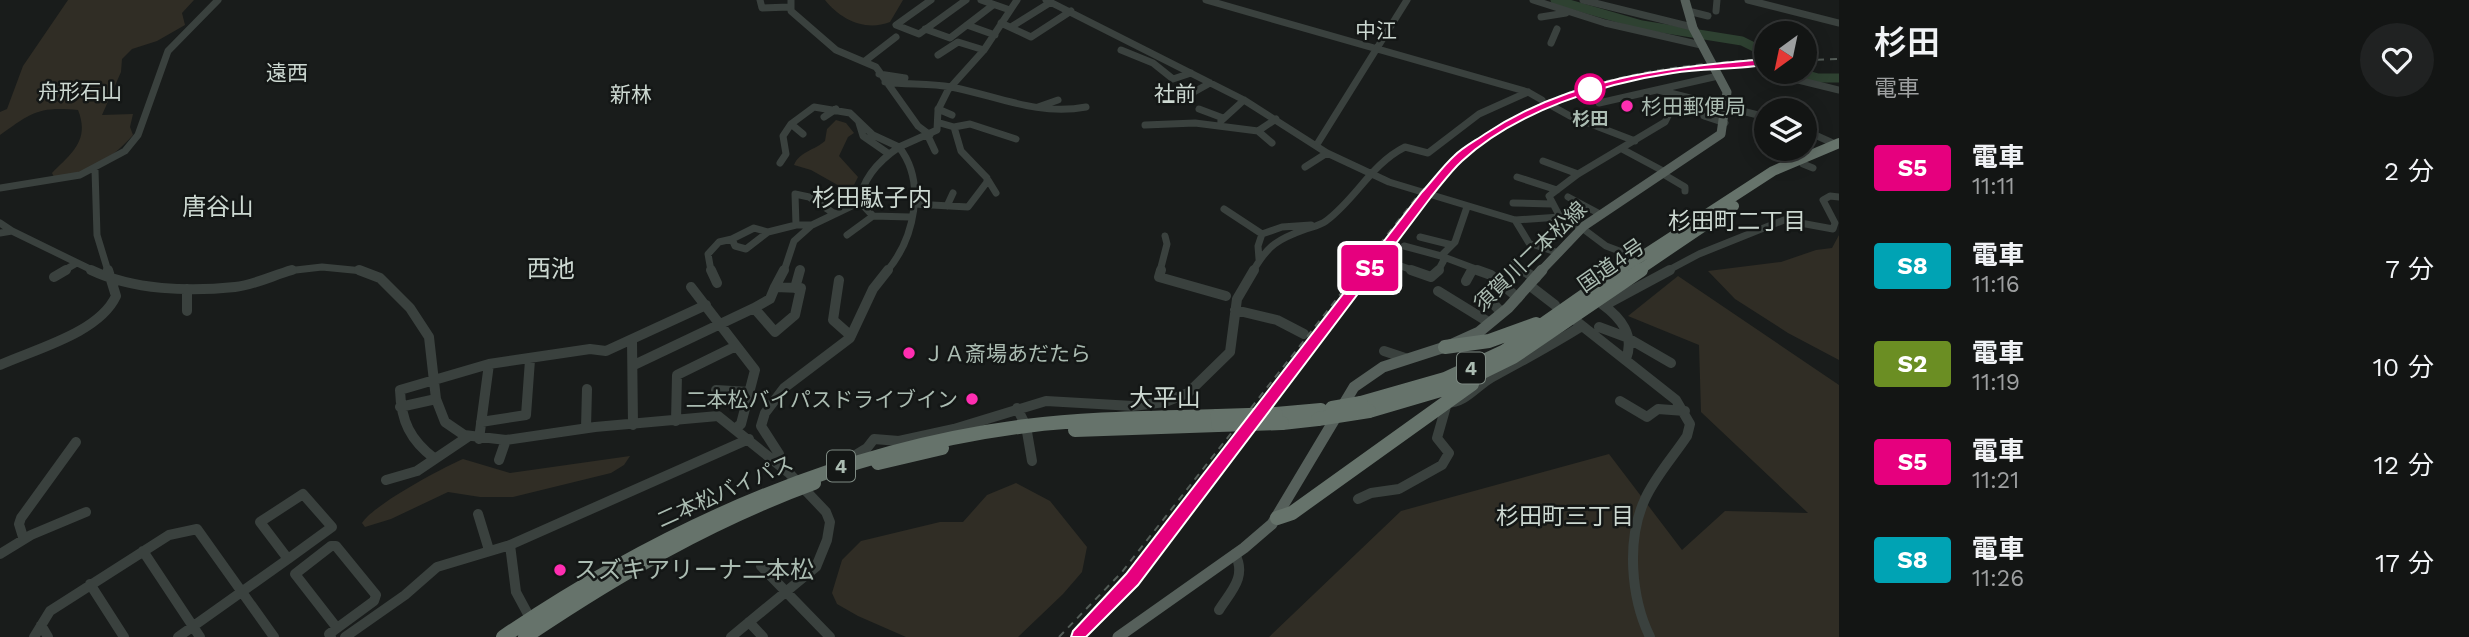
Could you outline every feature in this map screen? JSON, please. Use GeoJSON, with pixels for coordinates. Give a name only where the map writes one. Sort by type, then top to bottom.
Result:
{"type":"FeatureCollection","features":[{"type":"Feature","properties":{"kind":"highway","name":"国道4号"},"geometry":{"type":"LineString","coordinates":[[1550,325],[1600,303],[1785,171],[1808,166],[1838,146]]}},
{"type":"Feature","properties":{"kind":"highway","name":"国道4号"},"geometry":{"type":"LineString","coordinates":[[1550,325],[1638,258],[1773,171],[1838,146]]}},
{"type":"Feature","properties":{"kind":"highway"},"geometry":{"type":"LineString","coordinates":[[1445,347],[1489,341],[1550,325]]}},
{"type":"Feature","properties":{"kind":"highway","name":"二本松バイパス"},"geometry":{"type":"LineString","coordinates":[[525,637],[629,570],[834,468],[917,445],[1027,430],[1279,418],[1365,407],[1486,372],[1550,325]]}},
{"type":"Feature","properties":{"kind":"highway","name":"二本松バイパス"},"geometry":{"type":"LineString","coordinates":[[1388,401],[1477,365],[1550,325]]}},
{"type":"Feature","properties":{"kind":"highway"},"geometry":{"type":"LineString","coordinates":[[1277,518],[1292,513],[1416,422],[1447,403],[1486,372]]}},
{"type":"Feature","properties":{"kind":"highway"},"geometry":{"type":"LineString","coordinates":[[1388,401],[1416,422]]}},
{"type":"Feature","properties":{"kind":"highway","name":"二本松バイパス"},"geometry":{"type":"LineString","coordinates":[[503,637],[530,618],[666,539],[763,493],[920,453],[1027,430]]}},
{"type":"Feature","properties":{"kind":"main road"},"geometry":{"type":"LineString","coordinates":[[1685,0],[1701,45],[1727,92],[1725,123]]}},
{"type":"Feature","properties":{"kind":"main road","name":"須賀川二本松線"},"geometry":{"type":"LineString","coordinates":[[1118,637],[1266,530],[1277,518],[1294,484],[1354,387],[1371,371],[1445,347],[1480,331],[1518,298],[1582,228],[1717,138],[1724,130],[1725,123]]}},
{"type":"Feature","properties":{"kind":"street"},"geometry":{"type":"LineString","coordinates":[[0,188],[67,179],[95,170],[125,151],[134,143],[168,51],[218,0]]}},
{"type":"Feature","properties":{"kind":"street"},"geometry":{"type":"LineString","coordinates":[[760,0],[762,8],[790,4],[801,22],[836,50],[876,67],[918,126],[929,135],[934,151]]}},
{"type":"Feature","properties":{"kind":"street"},"geometry":{"type":"LineString","coordinates":[[931,0],[896,25],[919,34],[966,0]]}},
{"type":"Feature","properties":{"kind":"street"},"geometry":{"type":"LineString","coordinates":[[981,0],[1007,9]]}},
{"type":"Feature","properties":{"kind":"street"},"geometry":{"type":"LineString","coordinates":[[940,123],[937,114],[950,87],[957,76],[984,50],[995,35],[1007,9],[1017,0]]}},
{"type":"Feature","properties":{"kind":"street"},"geometry":{"type":"LineString","coordinates":[[1206,0],[1528,92],[1542,100]]}},
{"type":"Feature","properties":{"kind":"street"},"geometry":{"type":"LineString","coordinates":[[1315,146],[1407,0]]}},
{"type":"Feature","properties":{"kind":"street"},"geometry":{"type":"LineString","coordinates":[[1533,0],[1567,12],[1701,45]]}},
{"type":"Feature","properties":{"kind":"street"},"geometry":{"type":"LineString","coordinates":[[1583,0],[1693,27]]}},
{"type":"Feature","properties":{"kind":"street"},"geometry":{"type":"LineString","coordinates":[[1716,11],[1717,0]]}},
{"type":"Feature","properties":{"kind":"street"},"geometry":{"type":"LineString","coordinates":[[1748,0],[1777,4],[1839,23]]}},
{"type":"Feature","properties":{"kind":"street"},"geometry":{"type":"LineString","coordinates":[[1011,27],[1048,1],[1244,100],[1315,146],[1370,174],[1400,186],[1516,220],[1560,217],[1582,228],[1606,246],[1638,258]]}},
{"type":"Feature","properties":{"kind":"street"},"geometry":{"type":"LineString","coordinates":[[925,30],[950,38],[993,5]]}},
{"type":"Feature","properties":{"kind":"street"},"geometry":{"type":"LineString","coordinates":[[923,6],[946,15]]}},
{"type":"Feature","properties":{"kind":"street"},"geometry":{"type":"LineString","coordinates":[[1001,23],[1031,37],[1071,11]]}},
{"type":"Feature","properties":{"kind":"street"},"geometry":{"type":"LineString","coordinates":[[1688,11],[1708,16]]}},
{"type":"Feature","properties":{"kind":"street"},"geometry":{"type":"LineString","coordinates":[[1541,17],[1567,12]]}},
{"type":"Feature","properties":{"kind":"street"},"geometry":{"type":"LineString","coordinates":[[967,25],[995,35]]}},
{"type":"Feature","properties":{"kind":"street"},"geometry":{"type":"LineString","coordinates":[[1552,43],[1557,29]]}},
{"type":"Feature","properties":{"kind":"street"},"geometry":{"type":"LineString","coordinates":[[1015,42],[1026,35]]}},
{"type":"Feature","properties":{"kind":"street"},"geometry":{"type":"LineString","coordinates":[[865,61],[896,37]]}},
{"type":"Feature","properties":{"kind":"street"},"geometry":{"type":"LineString","coordinates":[[1116,42],[1124,38]]}},
{"type":"Feature","properties":{"kind":"street"},"geometry":{"type":"LineString","coordinates":[[938,55],[958,42],[984,50]]}},
{"type":"Feature","properties":{"kind":"street"},"geometry":{"type":"LineString","coordinates":[[1121,50],[1153,63],[1173,79],[1191,73]]}},
{"type":"Feature","properties":{"kind":"street"},"geometry":{"type":"LineString","coordinates":[[879,74],[905,78]]}},
{"type":"Feature","properties":{"kind":"street"},"geometry":{"type":"LineString","coordinates":[[1599,103],[1718,76]]}},
{"type":"Feature","properties":{"kind":"street"},"geometry":{"type":"LineString","coordinates":[[885,82],[950,87],[992,97],[1010,105],[1071,111],[1086,107]]}},
{"type":"Feature","properties":{"kind":"street"},"geometry":{"type":"LineString","coordinates":[[1185,97],[1210,83]]}},
{"type":"Feature","properties":{"kind":"street"},"geometry":{"type":"LineString","coordinates":[[1814,84],[1839,90]]}},
{"type":"Feature","properties":{"kind":"street"},"geometry":{"type":"LineString","coordinates":[[1658,90],[1754,114]]}},
{"type":"Feature","properties":{"kind":"street"},"geometry":{"type":"LineString","coordinates":[[834,468],[845,458],[865,452],[874,439],[899,441],[936,433],[1046,401],[1133,406],[1181,396],[1202,382],[1230,352],[1237,299],[1270,244],[1316,226],[1333,214],[1380,160],[1405,147],[1428,153],[1479,114],[1528,92]]}},
{"type":"Feature","properties":{"kind":"street"},"geometry":{"type":"LineString","coordinates":[[1037,108],[1058,100]]}},
{"type":"Feature","properties":{"kind":"street"},"geometry":{"type":"LineString","coordinates":[[1199,109],[1222,120],[1244,100]]}},
{"type":"Feature","properties":{"kind":"street"},"geometry":{"type":"LineString","coordinates":[[1552,106],[1570,116],[1635,141]]}},
{"type":"Feature","properties":{"kind":"street"},"geometry":{"type":"LineString","coordinates":[[780,163],[786,154],[783,136],[791,124],[814,107],[836,109],[850,113],[873,135],[899,147],[911,166],[916,184],[903,249],[874,287],[852,336],[782,391],[764,414],[761,426],[779,454],[780,464]]}},
{"type":"Feature","properties":{"kind":"street"},"geometry":{"type":"LineString","coordinates":[[1560,217],[1549,196],[1578,174],[1665,122],[1672,108]]}},
{"type":"Feature","properties":{"kind":"street"},"geometry":{"type":"LineString","coordinates":[[824,117],[836,109]]}},
{"type":"Feature","properties":{"kind":"street"},"geometry":{"type":"LineString","coordinates":[[939,109],[952,115]]}},
{"type":"Feature","properties":{"kind":"street"},"geometry":{"type":"LineString","coordinates":[[1703,116],[1725,123]]}},
{"type":"Feature","properties":{"kind":"street"},"geometry":{"type":"LineString","coordinates":[[1258,131],[1276,119]]}},
{"type":"Feature","properties":{"kind":"street"},"geometry":{"type":"LineString","coordinates":[[859,123],[863,136],[888,154]]}},
{"type":"Feature","properties":{"kind":"street"},"geometry":{"type":"LineString","coordinates":[[860,202],[863,185],[888,154],[899,147],[918,144],[940,123]]}},
{"type":"Feature","properties":{"kind":"street"},"geometry":{"type":"LineString","coordinates":[[940,123],[954,127],[970,124],[1016,139]]}},
{"type":"Feature","properties":{"kind":"street"},"geometry":{"type":"LineString","coordinates":[[1145,125],[1195,123],[1258,131],[1272,143]]}},
{"type":"Feature","properties":{"kind":"street"},"geometry":{"type":"LineString","coordinates":[[791,124],[803,134]]}},
{"type":"Feature","properties":{"kind":"street"},"geometry":{"type":"LineString","coordinates":[[954,127],[961,151],[988,180],[996,193]]}},
{"type":"Feature","properties":{"kind":"street"},"geometry":{"type":"LineString","coordinates":[[1289,139],[1299,135]]}},
{"type":"Feature","properties":{"kind":"street"},"geometry":{"type":"LineString","coordinates":[[1817,136],[1838,146]]}},
{"type":"Feature","properties":{"kind":"street"},"geometry":{"type":"LineString","coordinates":[[863,149],[874,145]]}},
{"type":"Feature","properties":{"kind":"street"},"geometry":{"type":"LineString","coordinates":[[1622,149],[1664,173],[1685,187],[1685,191]]}},
{"type":"Feature","properties":{"kind":"street"},"geometry":{"type":"LineString","coordinates":[[1305,167],[1327,153]]}},
{"type":"Feature","properties":{"kind":"street"},"geometry":{"type":"LineString","coordinates":[[875,155],[888,154]]}},
{"type":"Feature","properties":{"kind":"street"},"geometry":{"type":"LineString","coordinates":[[1543,161],[1578,174]]}},
{"type":"Feature","properties":{"kind":"street"},"geometry":{"type":"LineString","coordinates":[[0,365],[78,330],[105,314],[116,301],[96,235],[95,170]]}},
{"type":"Feature","properties":{"kind":"street"},"geometry":{"type":"LineString","coordinates":[[1517,177],[1557,190]]}},
{"type":"Feature","properties":{"kind":"street"},"geometry":{"type":"LineString","coordinates":[[914,204],[968,206],[988,180]]}},
{"type":"Feature","properties":{"kind":"street"},"geometry":{"type":"LineString","coordinates":[[947,206],[953,193]]}},
{"type":"Feature","properties":{"kind":"street"},"geometry":{"type":"LineString","coordinates":[[796,225],[795,194],[809,197],[835,214]]}},
{"type":"Feature","properties":{"kind":"street"},"geometry":{"type":"LineString","coordinates":[[1626,359],[1631,340],[1628,330],[1600,303],[1699,254],[1784,220],[1798,220],[1823,229],[1833,229],[1835,223],[1823,200],[1830,196],[1839,197]]}},
{"type":"Feature","properties":{"kind":"street"},"geometry":{"type":"LineString","coordinates":[[1568,197],[1600,214]]}},
{"type":"Feature","properties":{"kind":"street"},"geometry":{"type":"LineString","coordinates":[[634,365],[770,299],[794,242],[812,225],[860,202]]}},
{"type":"Feature","properties":{"kind":"street"},"geometry":{"type":"LineString","coordinates":[[860,202],[873,216]]}},
{"type":"Feature","properties":{"kind":"street"},"geometry":{"type":"LineString","coordinates":[[1513,203],[1552,204]]}},
{"type":"Feature","properties":{"kind":"street"},"geometry":{"type":"LineString","coordinates":[[1395,264],[1432,277],[1436,275],[1443,257],[1452,245],[1467,207]]}},
{"type":"Feature","properties":{"kind":"street"},"geometry":{"type":"LineString","coordinates":[[1224,209],[1262,234],[1294,225],[1316,226]]}},
{"type":"Feature","properties":{"kind":"street"},"geometry":{"type":"LineString","coordinates":[[847,235],[873,216],[910,218]]}},
{"type":"Feature","properties":{"kind":"street"},"geometry":{"type":"LineString","coordinates":[[1516,220],[1529,243],[1559,253]]}},
{"type":"Feature","properties":{"kind":"street"},"geometry":{"type":"LineString","coordinates":[[0,223],[75,264],[110,279],[187,289],[237,287],[295,269],[313,267],[348,268],[370,273],[388,283],[410,308],[429,337],[436,398],[445,422],[453,430],[474,438],[506,440],[586,428],[676,421],[714,415],[736,428],[780,464],[828,516],[827,540],[816,566],[731,637]]}},
{"type":"Feature","properties":{"kind":"street"},"geometry":{"type":"LineString","coordinates":[[732,239],[735,246],[746,249],[768,232],[796,225],[812,225]]}},
{"type":"Feature","properties":{"kind":"street"},"geometry":{"type":"LineString","coordinates":[[717,283],[711,272],[708,254],[719,242],[754,228],[768,232]]}},
{"type":"Feature","properties":{"kind":"street"},"geometry":{"type":"LineString","coordinates":[[0,233],[12,231]]}},
{"type":"Feature","properties":{"kind":"street"},"geometry":{"type":"LineString","coordinates":[[1259,259],[1258,246],[1262,234]]}},
{"type":"Feature","properties":{"kind":"street"},"geometry":{"type":"LineString","coordinates":[[1166,236],[1167,244],[1159,277],[1191,284],[1225,298],[1249,277]]}},
{"type":"Feature","properties":{"kind":"street"},"geometry":{"type":"LineString","coordinates":[[1420,237],[1452,245]]}},
{"type":"Feature","properties":{"kind":"street"},"geometry":{"type":"LineString","coordinates":[[1404,246],[1443,257],[1498,279],[1518,298]]}},
{"type":"Feature","properties":{"kind":"street"},"geometry":{"type":"LineString","coordinates":[[54,277],[75,264]]}},
{"type":"Feature","properties":{"kind":"street"},"geometry":{"type":"LineString","coordinates":[[1513,264],[1555,305]]}},
{"type":"Feature","properties":{"kind":"street"},"geometry":{"type":"LineString","coordinates":[[1466,281],[1473,268]]}},
{"type":"Feature","properties":{"kind":"street"},"geometry":{"type":"LineString","coordinates":[[795,288],[800,269]]}},
{"type":"Feature","properties":{"kind":"street"},"geometry":{"type":"LineString","coordinates":[[839,280],[833,320],[852,336]]}},
{"type":"Feature","properties":{"kind":"street"},"geometry":{"type":"LineString","coordinates":[[691,287],[755,370],[741,424],[736,428]]}},
{"type":"Feature","properties":{"kind":"street"},"geometry":{"type":"LineString","coordinates":[[754,308],[775,332],[796,316],[801,288],[775,287]]}},
{"type":"Feature","properties":{"kind":"street"},"geometry":{"type":"LineString","coordinates":[[187,289],[187,311]]}},
{"type":"Feature","properties":{"kind":"street"},"geometry":{"type":"LineString","coordinates":[[1438,291],[1490,323]]}},
{"type":"Feature","properties":{"kind":"street"},"geometry":{"type":"LineString","coordinates":[[1486,296],[1502,313]]}},
{"type":"Feature","properties":{"kind":"street"},"geometry":{"type":"LineString","coordinates":[[435,459],[411,439],[403,427],[400,390],[489,364],[590,349],[606,351],[706,305]]}},
{"type":"Feature","properties":{"kind":"street"},"geometry":{"type":"LineString","coordinates":[[1235,310],[1277,320],[1304,334]]}},
{"type":"Feature","properties":{"kind":"street"},"geometry":{"type":"LineString","coordinates":[[1358,499],[1363,494],[1399,489],[1448,459],[1448,449],[1437,438],[1447,403],[1457,403],[1491,377],[1535,356],[1579,323],[1676,400],[1685,411],[1690,424],[1690,431],[1644,500],[1637,527],[1637,600],[1650,637]]}},
{"type":"Feature","properties":{"kind":"street"},"geometry":{"type":"LineString","coordinates":[[1599,327],[1631,340],[1671,363]]}},
{"type":"Feature","properties":{"kind":"street"},"geometry":{"type":"LineString","coordinates":[[632,341],[633,425]]}},
{"type":"Feature","properties":{"kind":"street"},"geometry":{"type":"LineString","coordinates":[[676,421],[677,375],[736,345]]}},
{"type":"Feature","properties":{"kind":"street"},"geometry":{"type":"LineString","coordinates":[[1384,351],[1405,358]]}},
{"type":"Feature","properties":{"kind":"street"},"geometry":{"type":"LineString","coordinates":[[481,422],[526,415],[530,359]]}},
{"type":"Feature","properties":{"kind":"street"},"geometry":{"type":"LineString","coordinates":[[386,480],[416,471],[474,438],[481,422],[489,364]]}},
{"type":"Feature","properties":{"kind":"street"},"geometry":{"type":"LineString","coordinates":[[586,428],[587,389]]}},
{"type":"Feature","properties":{"kind":"street"},"geometry":{"type":"LineString","coordinates":[[716,390],[749,392]]}},
{"type":"Feature","properties":{"kind":"street"},"geometry":{"type":"LineString","coordinates":[[400,407],[436,398]]}},
{"type":"Feature","properties":{"kind":"street"},"geometry":{"type":"LineString","coordinates":[[1620,401],[1647,417],[1658,409],[1685,411]]}},
{"type":"Feature","properties":{"kind":"street"},"geometry":{"type":"LineString","coordinates":[[1017,408],[1027,430],[1032,461]]}},
{"type":"Feature","properties":{"kind":"street"},"geometry":{"type":"LineString","coordinates":[[338,634],[405,595],[437,567],[510,545],[748,439]]}},
{"type":"Feature","properties":{"kind":"street"},"geometry":{"type":"LineString","coordinates":[[499,460],[506,440]]}},
{"type":"Feature","properties":{"kind":"street"},"geometry":{"type":"LineString","coordinates":[[23,537],[19,524],[21,518],[76,442]]}},
{"type":"Feature","properties":{"kind":"street"},"geometry":{"type":"LineString","coordinates":[[178,637],[242,593],[332,527],[303,494],[260,522],[288,559]]}},
{"type":"Feature","properties":{"kind":"street"},"geometry":{"type":"LineString","coordinates":[[0,554],[23,537],[47,530],[86,512]]}},
{"type":"Feature","properties":{"kind":"street"},"geometry":{"type":"LineString","coordinates":[[478,514],[489,550]]}},
{"type":"Feature","properties":{"kind":"street"},"geometry":{"type":"LineString","coordinates":[[34,637],[50,611],[90,584],[169,535],[197,529],[274,637]]}},
{"type":"Feature","properties":{"kind":"street"},"geometry":{"type":"LineString","coordinates":[[510,545],[511,573],[518,598],[530,618]]}},
{"type":"Feature","properties":{"kind":"street"},"geometry":{"type":"LineString","coordinates":[[331,546],[336,546],[376,595],[374,601],[338,634],[295,573],[331,546]]}},
{"type":"Feature","properties":{"kind":"street"},"geometry":{"type":"LineString","coordinates":[[143,551],[200,637]]}},
{"type":"Feature","properties":{"kind":"street"},"geometry":{"type":"LineString","coordinates":[[1219,610],[1242,575],[1241,562],[1235,554]]}},
{"type":"Feature","properties":{"kind":"street"},"geometry":{"type":"LineString","coordinates":[[761,566],[830,637]]}},
{"type":"Feature","properties":{"kind":"street"},"geometry":{"type":"LineString","coordinates":[[90,584],[124,637]]}},
{"type":"Feature","properties":{"kind":"street"},"geometry":{"type":"LineString","coordinates":[[749,622],[763,637]]}},
{"type":"Feature","properties":{"kind":"street"},"geometry":{"type":"LineString","coordinates":[[41,625],[48,637]]}},
{"type":"Feature","properties":{"kind":"shaded area"},"geometry":{"type":"Polygon","coordinates":[[[68,0],[194,0],[182,13],[185,25],[157,41],[132,49],[122,59],[121,72],[102,115],[133,114],[130,127],[133,135],[117,151],[98,164],[77,173],[54,177],[52,173],[72,152],[80,138],[82,130],[78,110],[44,110],[20,121],[0,135],[0,112],[7,109],[23,66],[68,0]]]}},
{"type":"Feature","properties":{"kind":"shaded area"},"geometry":{"type":"Polygon","coordinates":[[[825,0],[903,0],[890,22],[871,25],[846,18],[825,0]]]}},
{"type":"Feature","properties":{"kind":"shaded area"},"geometry":{"type":"Polygon","coordinates":[[[836,120],[846,123],[854,133],[848,137],[839,156],[858,177],[854,185],[843,188],[811,170],[794,165],[803,154],[825,141],[827,129],[836,120]]]}},
{"type":"Feature","properties":{"kind":"shaded area"},"geometry":{"type":"Polygon","coordinates":[[[1839,235],[1839,360],[1788,333],[1735,299],[1708,271],[1781,262],[1816,250],[1832,248],[1839,235]]]}},
{"type":"Feature","properties":{"kind":"shaded area"},"geometry":{"type":"Polygon","coordinates":[[[1678,276],[1839,385],[1839,637],[1269,637],[1401,511],[1609,454],[1682,550],[1725,511],[1808,513],[1701,412],[1699,345],[1628,316],[1678,276]]]}},
{"type":"Feature","properties":{"kind":"shaded area"},"geometry":{"type":"Polygon","coordinates":[[[630,456],[624,465],[611,473],[513,497],[480,497],[448,492],[391,519],[365,527],[362,523],[393,497],[463,459],[510,473],[630,456]]]}},
{"type":"Feature","properties":{"kind":"shaded area"},"geometry":{"type":"Polygon","coordinates":[[[1016,483],[1050,501],[1087,547],[1082,572],[1018,637],[906,637],[837,604],[832,593],[842,560],[861,541],[940,522],[963,522],[987,495],[1016,483]]]}},
{"type":"Feature","properties":{"kind":"waterway"},"geometry":{"type":"LineString","coordinates":[[1555,0],[1642,25],[1742,41],[1754,47]]}},
{"type":"Feature","properties":{"kind":"waterway"},"geometry":{"type":"LineString","coordinates":[[1817,78],[1839,78]]}},
{"type":"Feature","properties":{"kind":"railway"},"geometry":{"type":"LineString","coordinates":[[1817,60],[1839,59]]}},
{"type":"Feature","properties":{"kind":"railway"},"geometry":{"type":"LineString","coordinates":[[1059,637],[1122,572],[1420,193],[1464,152],[1493,130],[1524,112],[1590,86],[1660,70],[1754,60]]}},
{"type":"Feature","properties":{"kind":"railway"},"geometry":{"type":"LineString","coordinates":[[1080,637],[1132,579],[1188,505]]}},
{"type":"Feature","properties":{"kind":"train","name":"S5"},"geometry":{"type":"LineString","coordinates":[[1079,637],[1132,579],[1426,194],[1459,158],[1518,117],[1584,90],[1622,79],[1696,66],[1754,63]]}},
{"type":"Feature","properties":{"kind":"place","name":"杉田"},"geometry":{"type":"Point","coordinates":[1590,89]}},
{"type":"Feature","properties":{"kind":"place","name":"杉田郵便局"},"geometry":{"type":"Point","coordinates":[1627,106]}},
{"type":"Feature","properties":{"kind":"place","name":"ＪＡ斎場あだたら"},"geometry":{"type":"Point","coordinates":[909,353]}},
{"type":"Feature","properties":{"kind":"place","name":"二本松バイパスドライブイン"},"geometry":{"type":"Point","coordinates":[972,399]}},
{"type":"Feature","properties":{"kind":"place","name":"スズキアリーナ二本松"},"geometry":{"type":"Point","coordinates":[560,570]}},
{"type":"Feature","properties":{"kind":"district","name":"中江"},"geometry":{"type":"Point","coordinates":[1376,30]}},
{"type":"Feature","properties":{"kind":"district","name":"遠西"},"geometry":{"type":"Point","coordinates":[287,72]}},
{"type":"Feature","properties":{"kind":"district","name":"舟形石山"},"geometry":{"type":"Point","coordinates":[80,91]}},
{"type":"Feature","properties":{"kind":"district","name":"社前"},"geometry":{"type":"Point","coordinates":[1175,93]}},
{"type":"Feature","properties":{"kind":"district","name":"新林"},"geometry":{"type":"Point","coordinates":[631,94]}},
{"type":"Feature","properties":{"kind":"district","name":"杉田駄子内"},"geometry":{"type":"Point","coordinates":[872,198]}},
{"type":"Feature","properties":{"kind":"district","name":"唐谷山"},"geometry":{"type":"Point","coordinates":[218,207]}},
{"type":"Feature","properties":{"kind":"district","name":"杉田町二丁目"},"geometry":{"type":"Point","coordinates":[1737,221]}},
{"type":"Feature","properties":{"kind":"district","name":"西池"},"geometry":{"type":"Point","coordinates":[551,269]}},
{"type":"Feature","properties":{"kind":"district","name":"大平山"},"geometry":{"type":"Point","coordinates":[1165,398]}},
{"type":"Feature","properties":{"kind":"district","name":"杉田町三丁目"},"geometry":{"type":"Point","coordinates":[1565,516]}}]}
